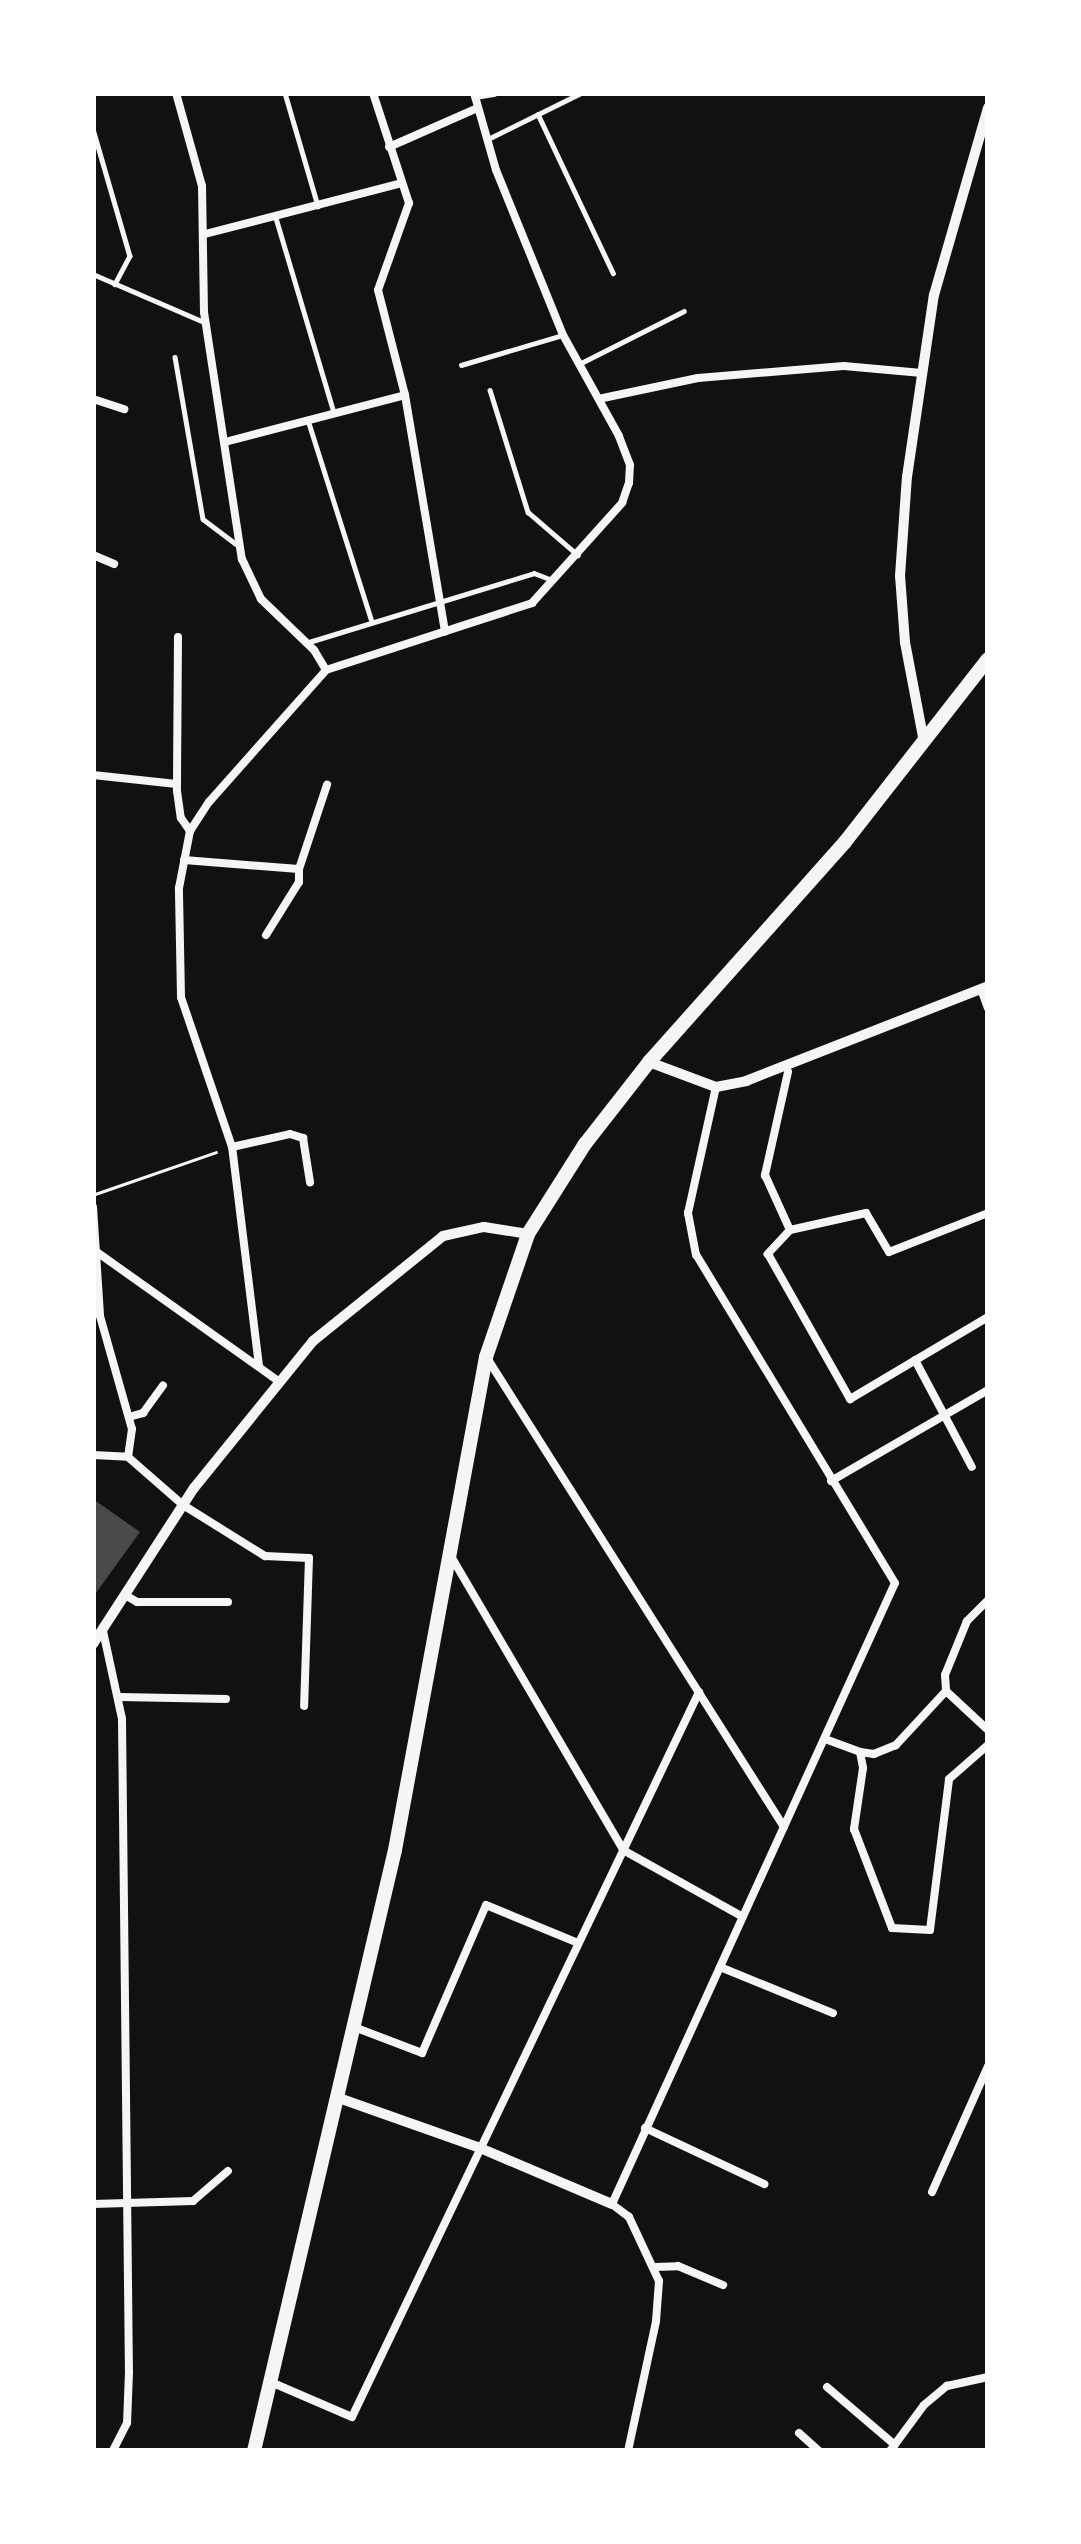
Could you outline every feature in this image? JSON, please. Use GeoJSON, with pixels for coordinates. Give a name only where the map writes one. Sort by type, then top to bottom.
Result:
{"type":"FeatureCollection","features":[{"type":"Feature","properties":{"kind":"main road"},"geometry":{"type":"LineString","coordinates":[[254,2451],[395,1850],[487,1357],[528,1234],[585,1144],[649,1062],[845,842],[988,659]]}},
{"type":"Feature","properties":{"kind":"street"},"geometry":{"type":"LineString","coordinates":[[176,93],[202,186],[206,323],[240,547],[261,599],[326,670]]}},
{"type":"Feature","properties":{"kind":"street"},"geometry":{"type":"LineString","coordinates":[[373,93],[409,202],[378,290],[405,395],[445,632]]}},
{"type":"Feature","properties":{"kind":"street"},"geometry":{"type":"LineString","coordinates":[[259,1366],[232,1147],[181,997],[178,888],[190,831],[209,802],[326,670],[532,603],[622,502],[629,483],[630,465],[603,398],[563,335],[486,140],[474,94],[494,93]]}},
{"type":"Feature","properties":{"kind":"street"},"geometry":{"type":"LineString","coordinates":[[924,742],[905,642],[900,576],[934,295],[988,108]]}},
{"type":"Feature","properties":{"kind":"street"},"geometry":{"type":"LineString","coordinates":[[389,147],[476,109]]}},
{"type":"Feature","properties":{"kind":"street"},"geometry":{"type":"LineString","coordinates":[[205,234],[402,183]]}},
{"type":"Feature","properties":{"kind":"street"},"geometry":{"type":"LineString","coordinates":[[603,398],[653,384],[719,376],[844,367],[922,373]]}},
{"type":"Feature","properties":{"kind":"street"},"geometry":{"type":"LineString","coordinates":[[225,442],[405,395]]}},
{"type":"Feature","properties":{"kind":"street"},"geometry":{"type":"LineString","coordinates":[[93,399],[124,409]]}},
{"type":"Feature","properties":{"kind":"street"},"geometry":{"type":"LineString","coordinates":[[93,555],[114,564]]}},
{"type":"Feature","properties":{"kind":"street"},"geometry":{"type":"LineString","coordinates":[[178,637],[177,784],[181,818],[190,831]]}},
{"type":"Feature","properties":{"kind":"street"},"geometry":{"type":"LineString","coordinates":[[93,775],[177,784]]}},
{"type":"Feature","properties":{"kind":"street"},"geometry":{"type":"LineString","coordinates":[[266,935],[299,882],[299,868],[327,785]]}},
{"type":"Feature","properties":{"kind":"street"},"geometry":{"type":"LineString","coordinates":[[184,860],[299,868]]}},
{"type":"Feature","properties":{"kind":"street"},"geometry":{"type":"LineString","coordinates":[[649,1062],[716,1087],[746,1081],[985,988],[988,1009]]}},
{"type":"Feature","properties":{"kind":"street"},"geometry":{"type":"LineString","coordinates":[[788,1072],[765,1175],[790,1230]]}},
{"type":"Feature","properties":{"kind":"street"},"geometry":{"type":"LineString","coordinates":[[612,2204],[895,1583],[696,1255],[688,1213],[716,1087]]}},
{"type":"Feature","properties":{"kind":"street"},"geometry":{"type":"LineString","coordinates":[[232,1147],[290,1134],[303,1138],[310,1182]]}},
{"type":"Feature","properties":{"kind":"street"},"geometry":{"type":"LineString","coordinates":[[93,1207],[100,1316],[129,1418],[128,1457]]}},
{"type":"Feature","properties":{"kind":"street"},"geometry":{"type":"LineString","coordinates":[[988,1213],[889,1252],[866,1213],[790,1230],[768,1254],[850,1399],[988,1317]]}},
{"type":"Feature","properties":{"kind":"street"},"geometry":{"type":"LineString","coordinates":[[93,1644],[183,1505],[278,1381],[367,1294],[443,1236],[467,1227],[528,1234]]}},
{"type":"Feature","properties":{"kind":"street"},"geometry":{"type":"LineString","coordinates":[[95,1251],[202,1332],[278,1381]]}},
{"type":"Feature","properties":{"kind":"street"},"geometry":{"type":"LineString","coordinates":[[487,1357],[785,1828]]}},
{"type":"Feature","properties":{"kind":"street"},"geometry":{"type":"LineString","coordinates":[[915,1360],[972,1467]]}},
{"type":"Feature","properties":{"kind":"street"},"geometry":{"type":"LineString","coordinates":[[129,1418],[143,1413],[163,1385]]}},
{"type":"Feature","properties":{"kind":"street"},"geometry":{"type":"LineString","coordinates":[[832,1481],[988,1390]]}},
{"type":"Feature","properties":{"kind":"street"},"geometry":{"type":"LineString","coordinates":[[93,1455],[128,1457],[183,1505],[265,1556],[309,1558],[304,1706]]}},
{"type":"Feature","properties":{"kind":"street"},"geometry":{"type":"LineString","coordinates":[[452,1558],[623,1850],[743,1917]]}},
{"type":"Feature","properties":{"kind":"street"},"geometry":{"type":"LineString","coordinates":[[125,1595],[136,1602],[228,1602]]}},
{"type":"Feature","properties":{"kind":"street"},"geometry":{"type":"LineString","coordinates":[[988,1600],[967,1621],[945,1676],[946,1690],[988,1730]]}},
{"type":"Feature","properties":{"kind":"street"},"geometry":{"type":"LineString","coordinates":[[103,1630],[119,1697],[127,2423],[112,2451]]}},
{"type":"Feature","properties":{"kind":"street"},"geometry":{"type":"LineString","coordinates":[[825,1739],[874,1754],[896,1745],[946,1690]]}},
{"type":"Feature","properties":{"kind":"street"},"geometry":{"type":"LineString","coordinates":[[273,2383],[352,2417],[699,1692]]}},
{"type":"Feature","properties":{"kind":"street"},"geometry":{"type":"LineString","coordinates":[[119,1697],[226,1699]]}},
{"type":"Feature","properties":{"kind":"street"},"geometry":{"type":"LineString","coordinates":[[860,1752],[863,1768],[854,1829],[892,1928],[930,1930],[949,1779],[988,1745]]}},
{"type":"Feature","properties":{"kind":"street"},"geometry":{"type":"LineString","coordinates":[[352,2027],[422,2053],[486,1905],[578,1943]]}},
{"type":"Feature","properties":{"kind":"street"},"geometry":{"type":"LineString","coordinates":[[720,1967],[832,2013]]}},
{"type":"Feature","properties":{"kind":"street"},"geometry":{"type":"LineString","coordinates":[[932,2192],[988,2066]]}},
{"type":"Feature","properties":{"kind":"street"},"geometry":{"type":"LineString","coordinates":[[336,2097],[480,2148],[612,2204],[629,2217],[659,2281],[656,2321],[628,2451]]}},
{"type":"Feature","properties":{"kind":"street"},"geometry":{"type":"LineString","coordinates":[[645,2128],[764,2184]]}},
{"type":"Feature","properties":{"kind":"street"},"geometry":{"type":"LineString","coordinates":[[93,2204],[194,2201],[228,2171]]}},
{"type":"Feature","properties":{"kind":"street"},"geometry":{"type":"LineString","coordinates":[[654,2267],[677,2266],[723,2285]]}},
{"type":"Feature","properties":{"kind":"street"},"geometry":{"type":"LineString","coordinates":[[827,2386],[892,2448],[924,2405],[947,2386],[988,2377]]}},
{"type":"Feature","properties":{"kind":"street"},"geometry":{"type":"LineString","coordinates":[[799,2433],[819,2451]]}},
{"type":"Feature","properties":{"kind":"lane"},"geometry":{"type":"LineString","coordinates":[[285,93],[318,206]]}},
{"type":"Feature","properties":{"kind":"lane"},"geometry":{"type":"LineString","coordinates":[[486,140],[581,93]]}},
{"type":"Feature","properties":{"kind":"lane"},"geometry":{"type":"LineString","coordinates":[[538,114],[613,273]]}},
{"type":"Feature","properties":{"kind":"lane"},"geometry":{"type":"LineString","coordinates":[[93,129],[130,256],[116,284]]}},
{"type":"Feature","properties":{"kind":"lane"},"geometry":{"type":"LineString","coordinates":[[276,218],[334,413]]}},
{"type":"Feature","properties":{"kind":"lane"},"geometry":{"type":"LineString","coordinates":[[93,274],[206,323]]}},
{"type":"Feature","properties":{"kind":"lane"},"geometry":{"type":"LineString","coordinates":[[581,363],[684,311]]}},
{"type":"Feature","properties":{"kind":"lane"},"geometry":{"type":"LineString","coordinates":[[461,365],[563,335]]}},
{"type":"Feature","properties":{"kind":"lane"},"geometry":{"type":"LineString","coordinates":[[175,357],[203,519],[240,547]]}},
{"type":"Feature","properties":{"kind":"lane"},"geometry":{"type":"LineString","coordinates":[[490,390],[528,512],[578,555]]}},
{"type":"Feature","properties":{"kind":"lane"},"geometry":{"type":"LineString","coordinates":[[308,420],[371,620]]}},
{"type":"Feature","properties":{"kind":"lane"},"geometry":{"type":"LineString","coordinates":[[307,644],[439,598],[534,573],[555,582]]}},
{"type":"Feature","properties":{"kind":"path"},"geometry":{"type":"LineString","coordinates":[[93,1195],[232,1147]]}},
{"type":"Feature","properties":{"kind":"building"},"geometry":{"type":"Polygon","coordinates":[[[93,1499],[140,1532],[93,1597],[93,1499]]]}}]}
